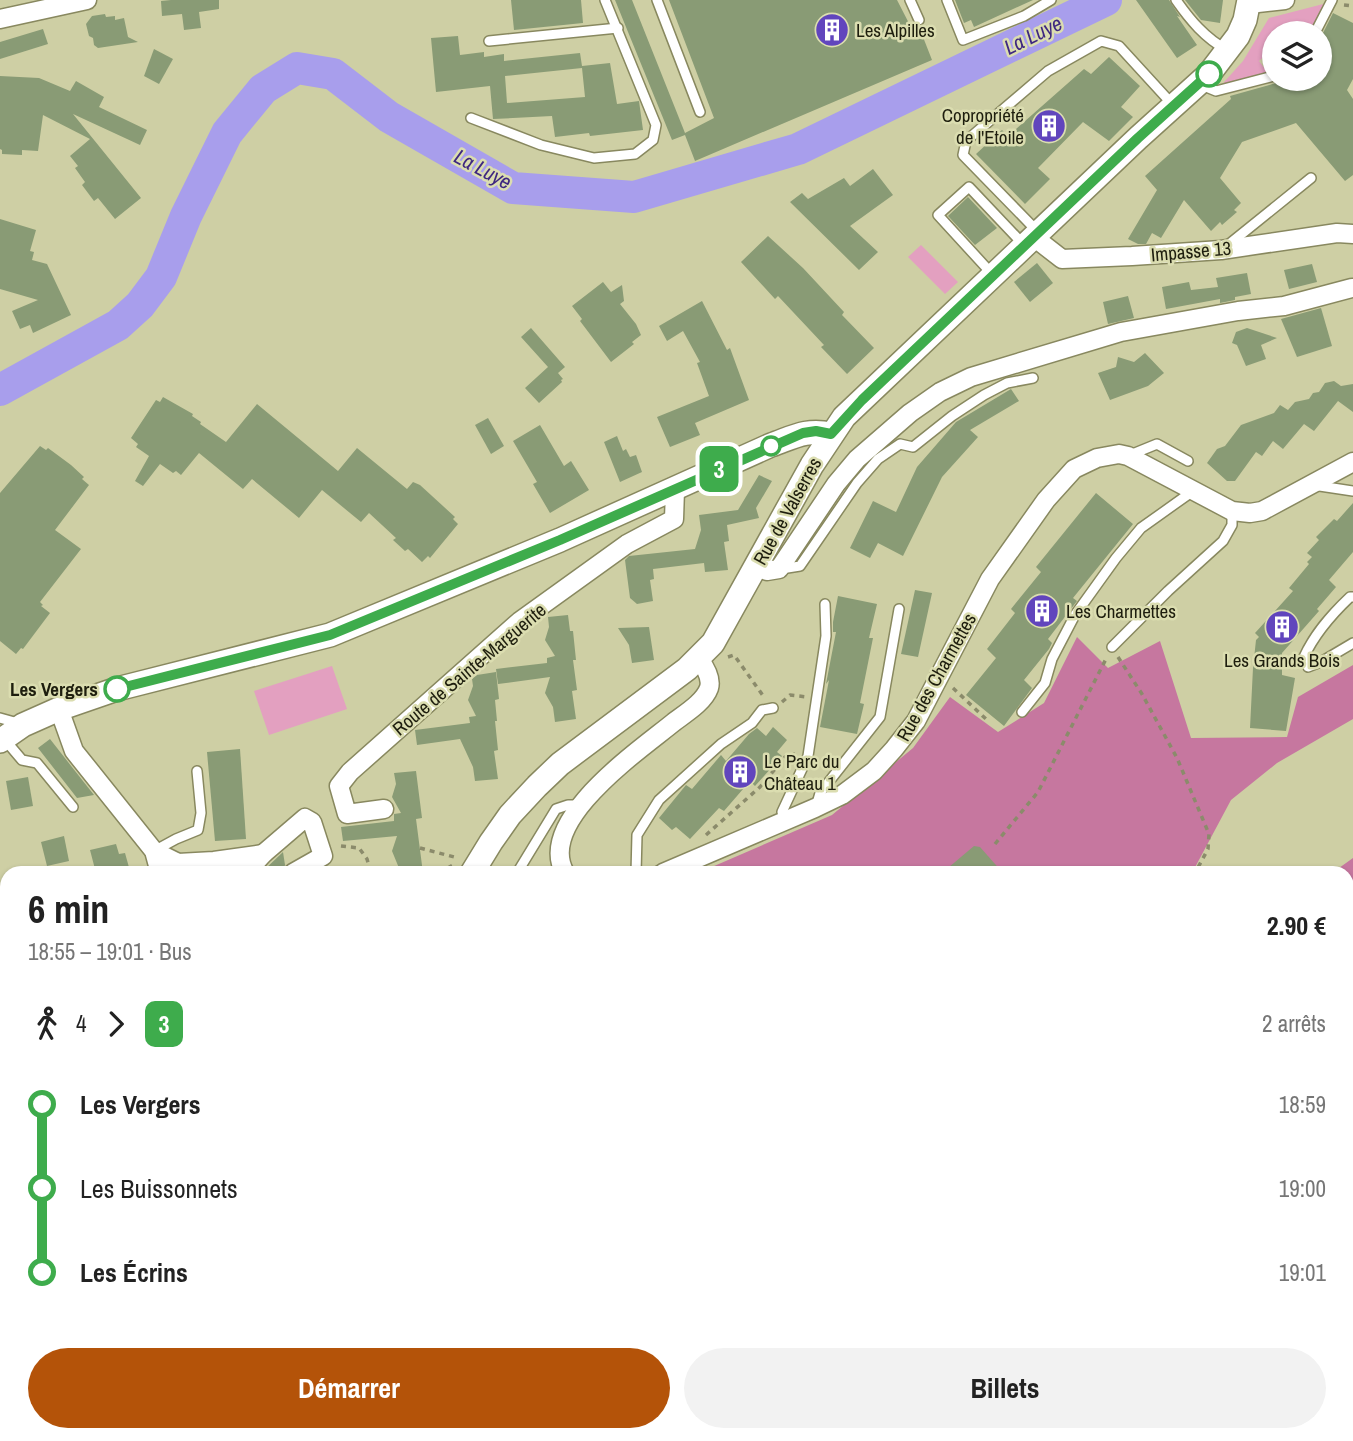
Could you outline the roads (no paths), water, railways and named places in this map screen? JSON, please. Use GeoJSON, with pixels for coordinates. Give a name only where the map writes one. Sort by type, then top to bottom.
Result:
{"type":"FeatureCollection","features":[{"type":"Feature","properties":{"kind":"street"},"geometry":{"type":"LineString","coordinates":[[0,19],[87,0]]}},
{"type":"Feature","properties":{"kind":"street"},"geometry":{"type":"LineString","coordinates":[[1249,2],[1285,0]]}},
{"type":"Feature","properties":{"kind":"street","name":"Rue de Valserres"},"geometry":{"type":"LineString","coordinates":[[476,866],[510,815],[560,764],[709,659],[724,626],[767,568],[831,434],[844,417],[1138,138],[1199,84],[1238,36],[1249,2]]}},
{"type":"Feature","properties":{"kind":"street","name":"Impasse 13"},"geometry":{"type":"LineString","coordinates":[[1033,239],[1062,259],[1221,250],[1338,233],[1353,234]]}},
{"type":"Feature","properties":{"kind":"street"},"geometry":{"type":"LineString","coordinates":[[767,568],[857,458],[910,413],[940,392],[971,377],[1121,331],[1284,306],[1352,288]]}},
{"type":"Feature","properties":{"kind":"street"},"geometry":{"type":"LineString","coordinates":[[8,730],[117,689],[330,635],[675,490],[803,433],[816,431],[831,434]]}},
{"type":"Feature","properties":{"kind":"street","name":"Rue des Charmettes"},"geometry":{"type":"LineString","coordinates":[[680,866],[842,795],[874,771],[916,721],[990,579],[1046,500],[1074,469],[1097,458],[1119,454],[1128,456]]}},
{"type":"Feature","properties":{"kind":"street"},"geometry":{"type":"LineString","coordinates":[[1128,456],[1232,510],[1250,513],[1262,510],[1353,462]]}},
{"type":"Feature","properties":{"kind":"street","name":"Route de Sainte-Marguerite"},"geometry":{"type":"LineString","coordinates":[[384,809],[347,814],[339,786],[350,772],[520,621],[627,544],[674,519],[675,490]]}},
{"type":"Feature","properties":{"kind":"street"},"geometry":{"type":"LineString","coordinates":[[563,866],[560,852],[563,836],[581,805],[615,771],[704,696],[710,679],[709,659]]}},
{"type":"Feature","properties":{"kind":"street"},"geometry":{"type":"LineString","coordinates":[[60,709],[74,751],[154,851],[158,866]]}},
{"type":"Feature","properties":{"kind":"street"},"geometry":{"type":"LineString","coordinates":[[252,866],[305,818],[312,822],[323,856],[305,866]]}},
{"type":"Feature","properties":{"kind":"street"},"geometry":{"type":"LineString","coordinates":[[154,851],[178,863],[263,854]]}},
{"type":"Feature","properties":{"kind":"lane"},"geometry":{"type":"LineString","coordinates":[[471,118],[541,145],[594,158],[635,154],[653,140],[656,125],[605,0]]}},
{"type":"Feature","properties":{"kind":"lane"},"geometry":{"type":"LineString","coordinates":[[657,0],[699,112]]}},
{"type":"Feature","properties":{"kind":"lane"},"geometry":{"type":"LineString","coordinates":[[910,0],[919,20]]}},
{"type":"Feature","properties":{"kind":"lane"},"geometry":{"type":"LineString","coordinates":[[947,0],[963,40],[1024,16],[1051,0]]}},
{"type":"Feature","properties":{"kind":"lane"},"geometry":{"type":"LineString","coordinates":[[1176,0],[1190,20],[1210,40],[1228,51]]}},
{"type":"Feature","properties":{"kind":"lane"},"geometry":{"type":"LineString","coordinates":[[1321,21],[1332,0]]}},
{"type":"Feature","properties":{"kind":"lane"},"geometry":{"type":"LineString","coordinates":[[489,41],[618,28]]}},
{"type":"Feature","properties":{"kind":"lane"},"geometry":{"type":"LineString","coordinates":[[1033,239],[963,155],[966,141],[1048,71],[1101,41],[1118,46],[1175,106]]}},
{"type":"Feature","properties":{"kind":"lane"},"geometry":{"type":"LineString","coordinates":[[1199,84],[1216,91],[1262,79]]}},
{"type":"Feature","properties":{"kind":"lane"},"geometry":{"type":"LineString","coordinates":[[1221,250],[1311,178]]}},
{"type":"Feature","properties":{"kind":"lane"},"geometry":{"type":"LineString","coordinates":[[994,276],[939,215],[943,211],[969,187],[1033,239]]}},
{"type":"Feature","properties":{"kind":"lane"},"geometry":{"type":"LineString","coordinates":[[767,568],[800,566],[858,482],[878,460],[900,444],[913,447],[951,416],[1007,383],[1033,378]]}},
{"type":"Feature","properties":{"kind":"lane","name":"Rue des Charmettes"},"geometry":{"type":"LineString","coordinates":[[1128,456],[1157,444],[1188,461]]}},
{"type":"Feature","properties":{"kind":"lane"},"geometry":{"type":"LineString","coordinates":[[1311,484],[1353,491]]}},
{"type":"Feature","properties":{"kind":"lane"},"geometry":{"type":"LineString","coordinates":[[1022,712],[1045,683],[1052,659],[1075,615],[1115,558],[1141,528],[1193,491]]}},
{"type":"Feature","properties":{"kind":"lane"},"geometry":{"type":"LineString","coordinates":[[1112,647],[1223,541],[1231,525],[1232,510]]}},
{"type":"Feature","properties":{"kind":"lane"},"geometry":{"type":"LineString","coordinates":[[1353,597],[1337,609],[1312,638],[1304,657],[1308,667],[1353,643]]}},
{"type":"Feature","properties":{"kind":"lane"},"geometry":{"type":"LineString","coordinates":[[786,821],[782,812],[808,756],[826,636],[825,604]]}},
{"type":"Feature","properties":{"kind":"lane"},"geometry":{"type":"LineString","coordinates":[[815,808],[820,793],[880,717],[899,609]]}},
{"type":"Feature","properties":{"kind":"lane"},"geometry":{"type":"LineString","coordinates":[[636,866],[637,835],[659,800],[720,744],[752,723],[762,710],[774,708]]}},
{"type":"Feature","properties":{"kind":"lane"},"geometry":{"type":"LineString","coordinates":[[8,730],[11,747],[22,760],[37,763],[73,807]]}},
{"type":"Feature","properties":{"kind":"lane"},"geometry":{"type":"LineString","coordinates":[[154,851],[198,830],[201,813],[197,771]]}},
{"type":"Feature","properties":{"kind":"lane"},"geometry":{"type":"LineString","coordinates":[[521,866],[556,809],[581,805]]}},
{"type":"Feature","properties":{"kind":"waterway","name":"La Luye"},"geometry":{"type":"LineString","coordinates":[[0,390],[118,325],[140,305],[161,277],[186,216],[227,133],[263,89],[297,68],[333,74],[389,117],[513,188],[634,197],[798,149],[1106,0]]}},
{"type":"Feature","properties":{"kind":"place","name":"Les Alpilles"},"geometry":{"type":"Point","coordinates":[832,30]}},
{"type":"Feature","properties":{"kind":"place","name":"Copropriété de l'Etoile"},"geometry":{"type":"Point","coordinates":[1049,126]}},
{"type":"Feature","properties":{"kind":"place","name":"Les Charmettes"},"geometry":{"type":"Point","coordinates":[1042,611]}},
{"type":"Feature","properties":{"kind":"place","name":"Les Grands Bois"},"geometry":{"type":"Point","coordinates":[1282,627]}},
{"type":"Feature","properties":{"kind":"place","name":"Les Vergers"},"geometry":{"type":"Point","coordinates":[117,689]}},
{"type":"Feature","properties":{"kind":"place","name":"Le Parc du Château 1"},"geometry":{"type":"Point","coordinates":[740,772]}}]}
